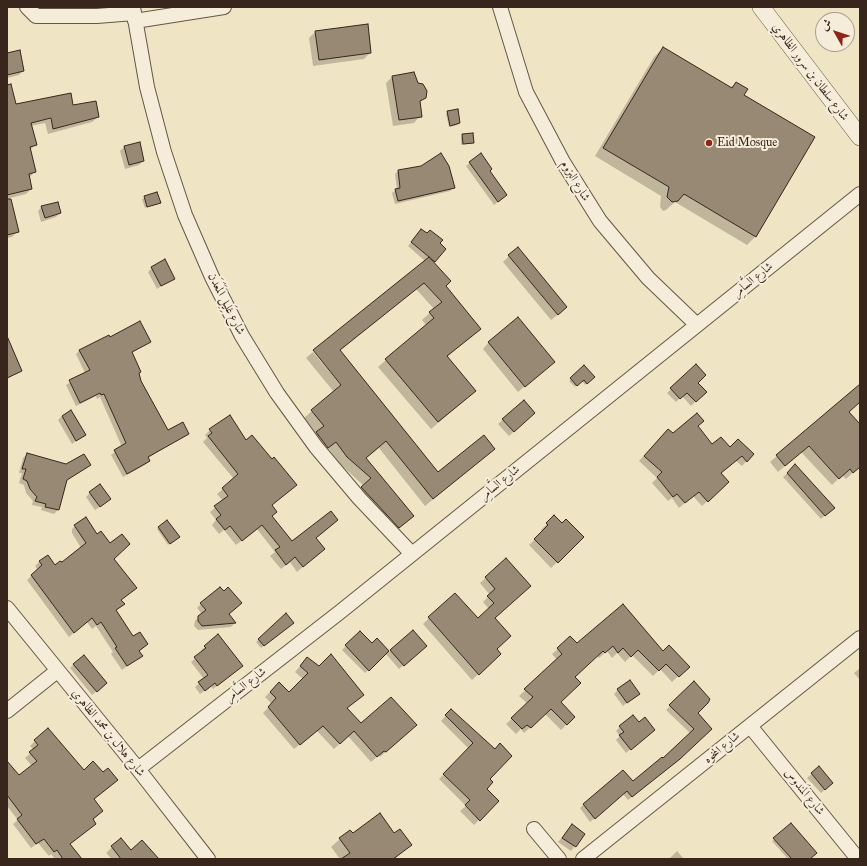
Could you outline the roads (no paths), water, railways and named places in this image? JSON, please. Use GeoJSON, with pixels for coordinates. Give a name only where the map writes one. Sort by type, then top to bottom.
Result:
{"type":"FeatureCollection","features":[{"type":"Feature","properties":{"kind":"street"},"geometry":{"type":"LineString","coordinates":[[26,7],[36,16],[97,16],[224,7]]}},
{"type":"Feature","properties":{"kind":"street","name":"شارع البزوم"},"geometry":{"type":"LineString","coordinates":[[500,7],[526,92],[563,162],[600,221],[648,278],[697,325]]}},
{"type":"Feature","properties":{"kind":"street","name":"شارع سلطان بن سرور الظاهري"},"geometry":{"type":"LineString","coordinates":[[761,7],[860,136]]}},
{"type":"Feature","properties":{"kind":"street","name":"شارع غَلِيل المَعَدَن"},"geometry":{"type":"LineString","coordinates":[[134,14],[147,87],[164,152],[178,194],[212,277],[242,336],[277,393],[316,447],[359,498],[412,554]]}},
{"type":"Feature","properties":{"kind":"street","name":"شارع السَّامِر"},"geometry":{"type":"LineString","coordinates":[[138,769],[412,554],[860,194]]}},
{"type":"Feature","properties":{"kind":"street","name":"شارع هلال بن محمد الظاهري"},"geometry":{"type":"LineString","coordinates":[[7,608],[138,769],[208,859]]}},
{"type":"Feature","properties":{"kind":"street","name":"شارع المخوه"},"geometry":{"type":"LineString","coordinates":[[583,859],[860,638]]}},
{"type":"Feature","properties":{"kind":"street"},"geometry":{"type":"LineString","coordinates":[[7,711],[57,671]]}},
{"type":"Feature","properties":{"kind":"street","name":"شارع المَندوس"},"geometry":{"type":"LineString","coordinates":[[750,726],[858,859]]}},
{"type":"Feature","properties":{"kind":"street"},"geometry":{"type":"LineString","coordinates":[[534,829],[559,859]]}},
{"type":"Feature","properties":{"kind":"place","name":"Eid Mosque"},"geometry":{"type":"Point","coordinates":[709,143]}}]}
